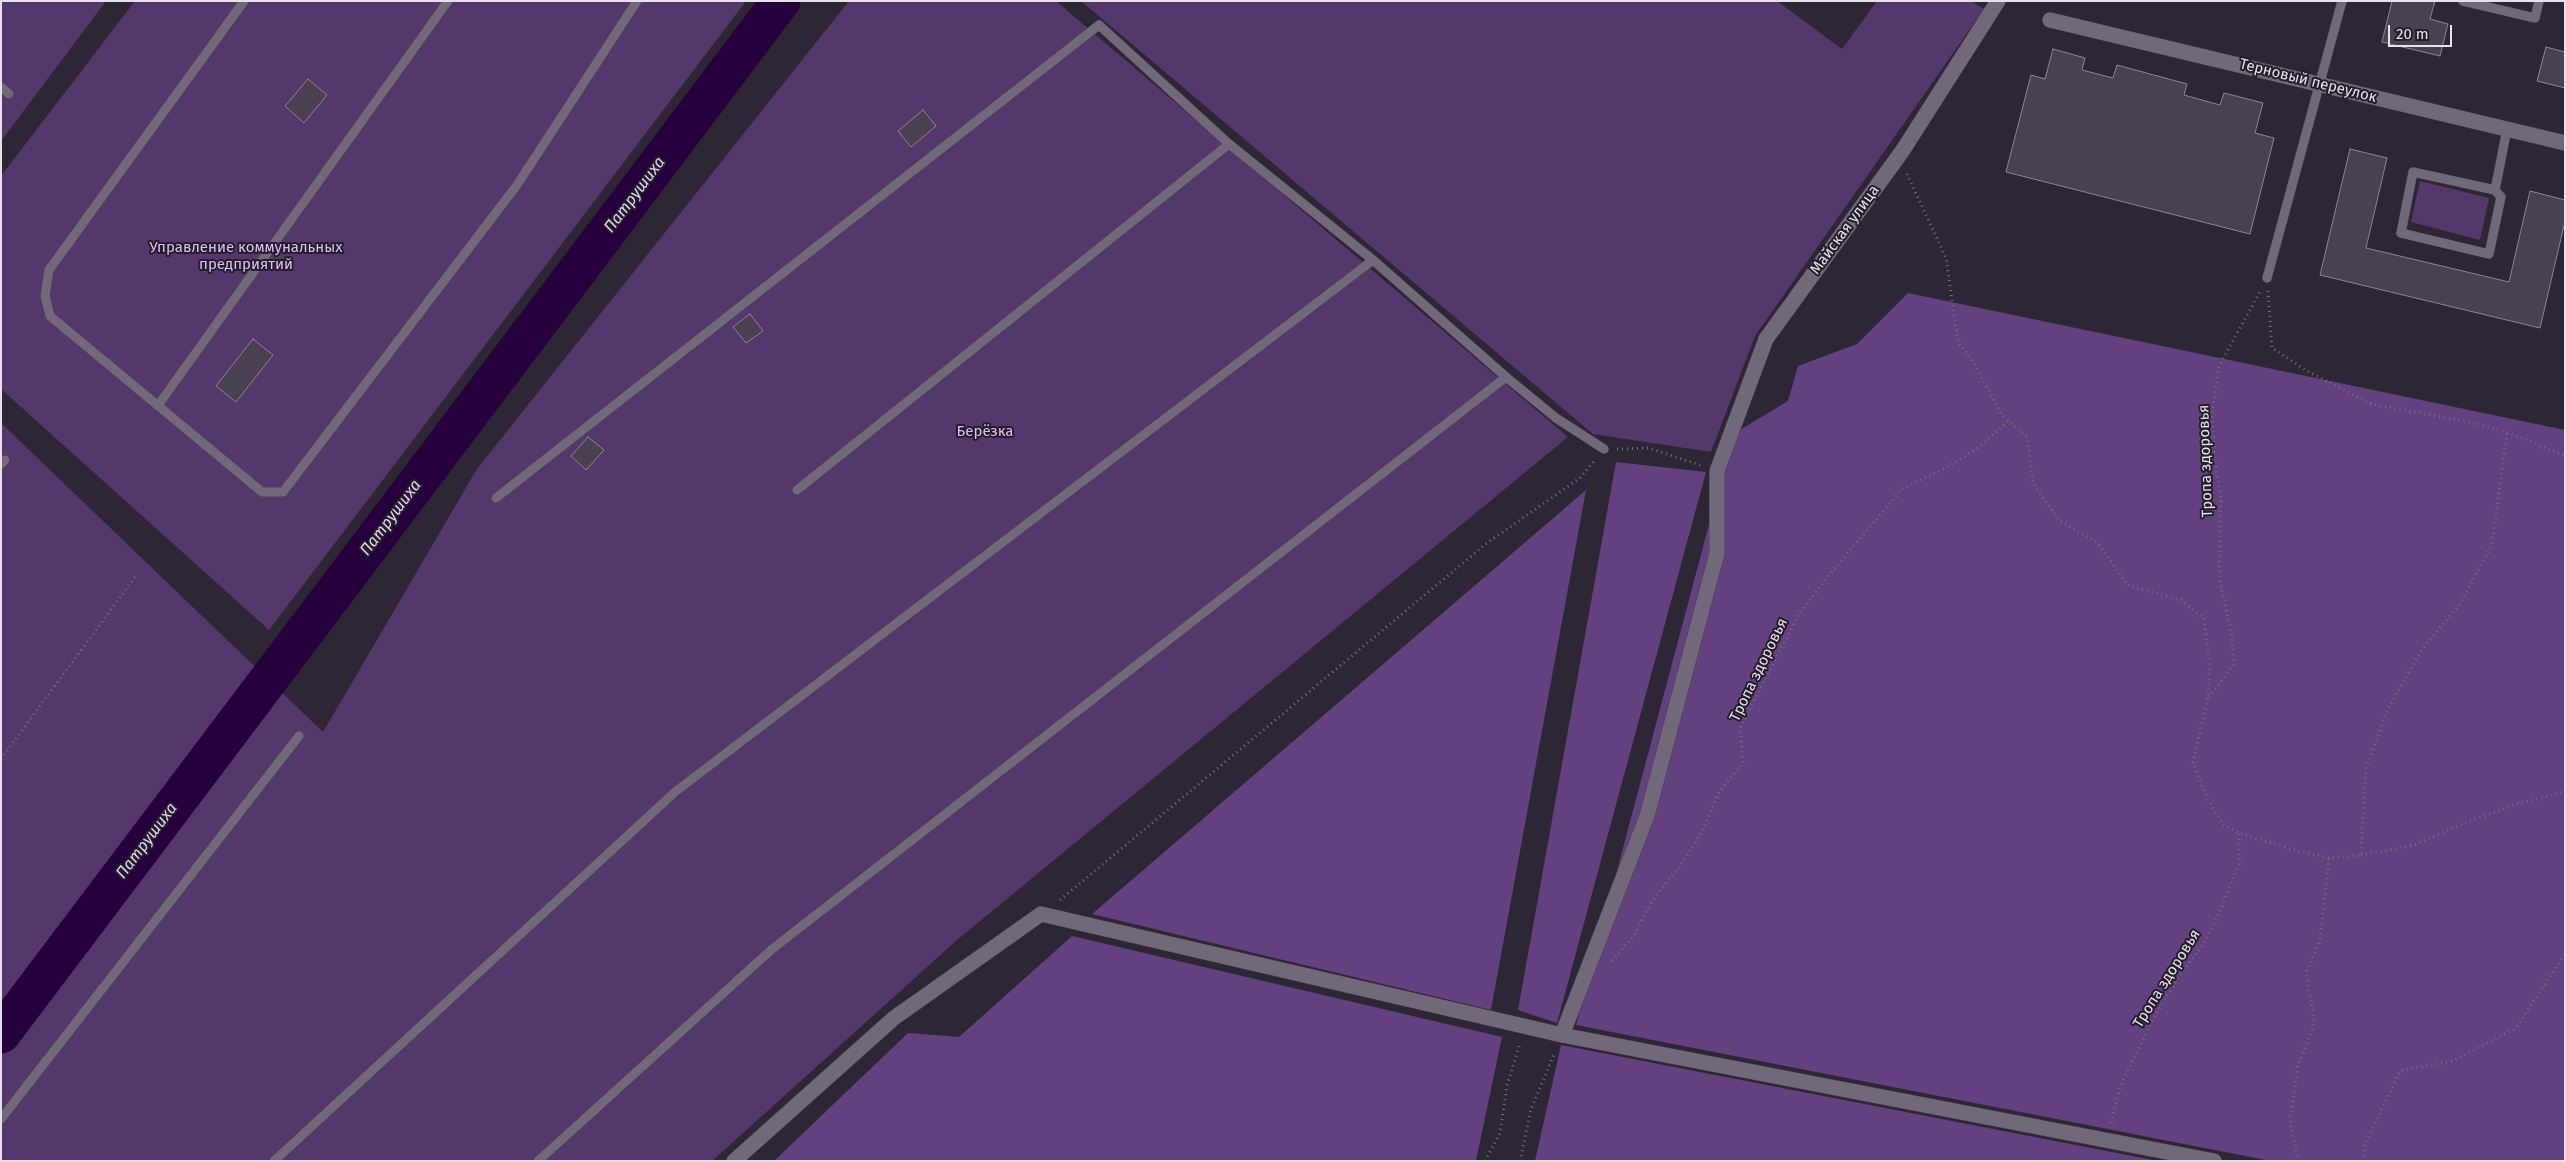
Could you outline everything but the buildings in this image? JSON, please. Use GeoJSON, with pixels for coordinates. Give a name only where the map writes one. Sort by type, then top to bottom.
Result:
{"type":"FeatureCollection","features":[{"type":"Feature","properties":{"kind":"street","name":"Майская улица"},"geometry":{"type":"LineString","coordinates":[[1717,470],[1766,339],[1897,157],[1995,2]]}},
{"type":"Feature","properties":{"kind":"street","name":"Терновый переулок"},"geometry":{"type":"LineString","coordinates":[[2050,20],[2321,83],[2565,143]]}},
{"type":"Feature","properties":{"kind":"street"},"geometry":{"type":"LineString","coordinates":[[1562,1035],[1647,816],[1717,553],[1717,470]]}},
{"type":"Feature","properties":{"kind":"street"},"geometry":{"type":"LineString","coordinates":[[734,1161],[894,1018],[1041,914],[1562,1035],[2214,1161]]}},
{"type":"Feature","properties":{"kind":"lane"},"geometry":{"type":"LineString","coordinates":[[244,1],[49,270],[45,296],[50,316],[159,404],[262,492],[283,492],[518,185],[637,1]]}},
{"type":"Feature","properties":{"kind":"lane"},"geometry":{"type":"LineString","coordinates":[[159,404],[448,1]]}},
{"type":"Feature","properties":{"kind":"lane"},"geometry":{"type":"LineString","coordinates":[[2267,278],[2342,1]]}},
{"type":"Feature","properties":{"kind":"lane"},"geometry":{"type":"LineString","coordinates":[[2463,1],[2535,18],[2539,1]]}},
{"type":"Feature","properties":{"kind":"lane"},"geometry":{"type":"LineString","coordinates":[[496,498],[1099,25],[1229,144],[1372,260],[1506,377],[1556,418],[1604,449]]}},
{"type":"Feature","properties":{"kind":"lane"},"geometry":{"type":"LineString","coordinates":[[1,87],[9,94]]}},
{"type":"Feature","properties":{"kind":"lane"},"geometry":{"type":"LineString","coordinates":[[2495,190],[2507,129]]}},
{"type":"Feature","properties":{"kind":"lane"},"geometry":{"type":"LineString","coordinates":[[797,490],[1229,144]]}},
{"type":"Feature","properties":{"kind":"lane"},"geometry":{"type":"LineString","coordinates":[[2413,172],[2495,190],[2501,197],[2488,254],[2401,233],[2413,172]]}},
{"type":"Feature","properties":{"kind":"lane"},"geometry":{"type":"LineString","coordinates":[[274,1161],[675,792],[1372,260]]}},
{"type":"Feature","properties":{"kind":"lane"},"geometry":{"type":"LineString","coordinates":[[538,1161],[771,950],[1506,377]]}},
{"type":"Feature","properties":{"kind":"lane"},"geometry":{"type":"LineString","coordinates":[[1,1119],[299,736]]}},
{"type":"Feature","properties":{"kind":"path","name":"Тропа здоровья"},"geometry":{"type":"LineString","coordinates":[[1897,157],[1915,186],[1946,258],[1958,342],[1974,363],[2001,414],[2027,437],[2033,483],[2058,520],[2098,543],[2127,585],[2181,600],[2204,619],[2210,665],[2208,697],[2194,762],[2208,800],[2222,824],[2239,833],[2298,851],[2329,858],[2361,855],[2414,845],[2466,822],[2520,803],[2565,792]]}},
{"type":"Feature","properties":{"kind":"path","name":"Тропа здоровья"},"geometry":{"type":"LineString","coordinates":[[2208,697],[2234,664],[2231,630],[2219,577],[2221,500],[2215,459],[2212,412],[2219,366],[2267,278]]}},
{"type":"Feature","properties":{"kind":"path"},"geometry":{"type":"LineString","coordinates":[[2267,278],[2272,348],[2307,371],[2372,404],[2474,422],[2507,432],[2565,456]]}},
{"type":"Feature","properties":{"kind":"path","name":"Тропа здоровья"},"geometry":{"type":"LineString","coordinates":[[1607,966],[1635,934],[1655,896],[1679,868],[1703,830],[1719,792],[1743,763],[1740,728],[1799,614],[1829,575],[1902,489],[1950,466],[1977,449],[2009,422]]}},
{"type":"Feature","properties":{"kind":"path"},"geometry":{"type":"LineString","coordinates":[[2361,855],[2366,768],[2388,708],[2423,648],[2460,604],[2492,545],[2507,432]]}},
{"type":"Feature","properties":{"kind":"path"},"geometry":{"type":"LineString","coordinates":[[1041,914],[1075,890],[1487,543],[1580,478],[1604,449],[1649,448],[1717,470]]}},
{"type":"Feature","properties":{"kind":"path"},"geometry":{"type":"LineString","coordinates":[[1,758],[135,577]]}},
{"type":"Feature","properties":{"kind":"path","name":"Тропа здоровья"},"geometry":{"type":"LineString","coordinates":[[2107,1140],[2120,1087],[2151,1023],[2178,978],[2202,946],[2229,891],[2239,864],[2239,833]]}},
{"type":"Feature","properties":{"kind":"path"},"geometry":{"type":"LineString","coordinates":[[2298,1161],[2290,1118],[2298,1066],[2315,1022],[2306,974],[2320,939],[2329,858]]}},
{"type":"Feature","properties":{"kind":"path"},"geometry":{"type":"LineString","coordinates":[[2362,1161],[2366,1142],[2400,1071],[2453,1061],[2516,1028],[2565,954]]}},
{"type":"Feature","properties":{"kind":"path"},"geometry":{"type":"LineString","coordinates":[[1485,1161],[1500,1133],[1507,1085],[1526,1027]]}},
{"type":"Feature","properties":{"kind":"path"},"geometry":{"type":"LineString","coordinates":[[1520,1161],[1531,1109],[1562,1035]]}},
{"type":"Feature","properties":{"kind":"green space"},"geometry":{"type":"Polygon","coordinates":[[[1,1],[106,1],[1,141],[1,1]]]}},
{"type":"Feature","properties":{"kind":"green space","name":"Управление коммунальных предприятий"},"geometry":{"type":"Polygon","coordinates":[[[135,1],[746,1],[269,630],[1,389],[1,176],[135,1]]]}},
{"type":"Feature","properties":{"kind":"green space","name":"Берёзка"},"geometry":{"type":"Polygon","coordinates":[[[849,1],[1056,1],[1568,437],[957,940],[712,1161],[1,1161],[1,423],[323,732],[477,469],[849,1]]]}},
{"type":"Feature","properties":{"kind":"green space"},"geometry":{"type":"Polygon","coordinates":[[[1081,1],[1777,1],[1842,49],[1877,1],[1971,1],[1984,9],[1755,336],[1711,452],[1593,434],[1081,1]]]}},
{"type":"Feature","properties":{"kind":"green space"},"geometry":{"type":"Polygon","coordinates":[[[2420,181],[2489,198],[2480,240],[2411,222],[2420,181]]]}},
{"type":"Feature","properties":{"kind":"shaded area"},"geometry":{"type":"Polygon","coordinates":[[[1908,293],[2565,430],[2565,1161],[2271,1161],[1576,1025],[1733,434],[1788,401],[1798,366],[1857,344],[1908,293]]]}},
{"type":"Feature","properties":{"kind":"shaded area"},"geometry":{"type":"Polygon","coordinates":[[[1616,462],[1706,472],[1557,1023],[1518,1010],[1616,462]]]}},
{"type":"Feature","properties":{"kind":"shaded area"},"geometry":{"type":"Polygon","coordinates":[[[1586,490],[1491,1010],[1092,914],[1586,490]]]}},
{"type":"Feature","properties":{"kind":"shaded area"},"geometry":{"type":"Polygon","coordinates":[[[1072,936],[1502,1037],[1476,1161],[774,1161],[908,1033],[959,1037],[1072,936]]]}},
{"type":"Feature","properties":{"kind":"shaded area"},"geometry":{"type":"Polygon","coordinates":[[[1561,1045],[2158,1161],[1535,1161],[1561,1045]]]}},
{"type":"Feature","properties":{"kind":"waterway","name":"Патрушиха"},"geometry":{"type":"LineString","coordinates":[[1,1034],[781,1]]}}]}
